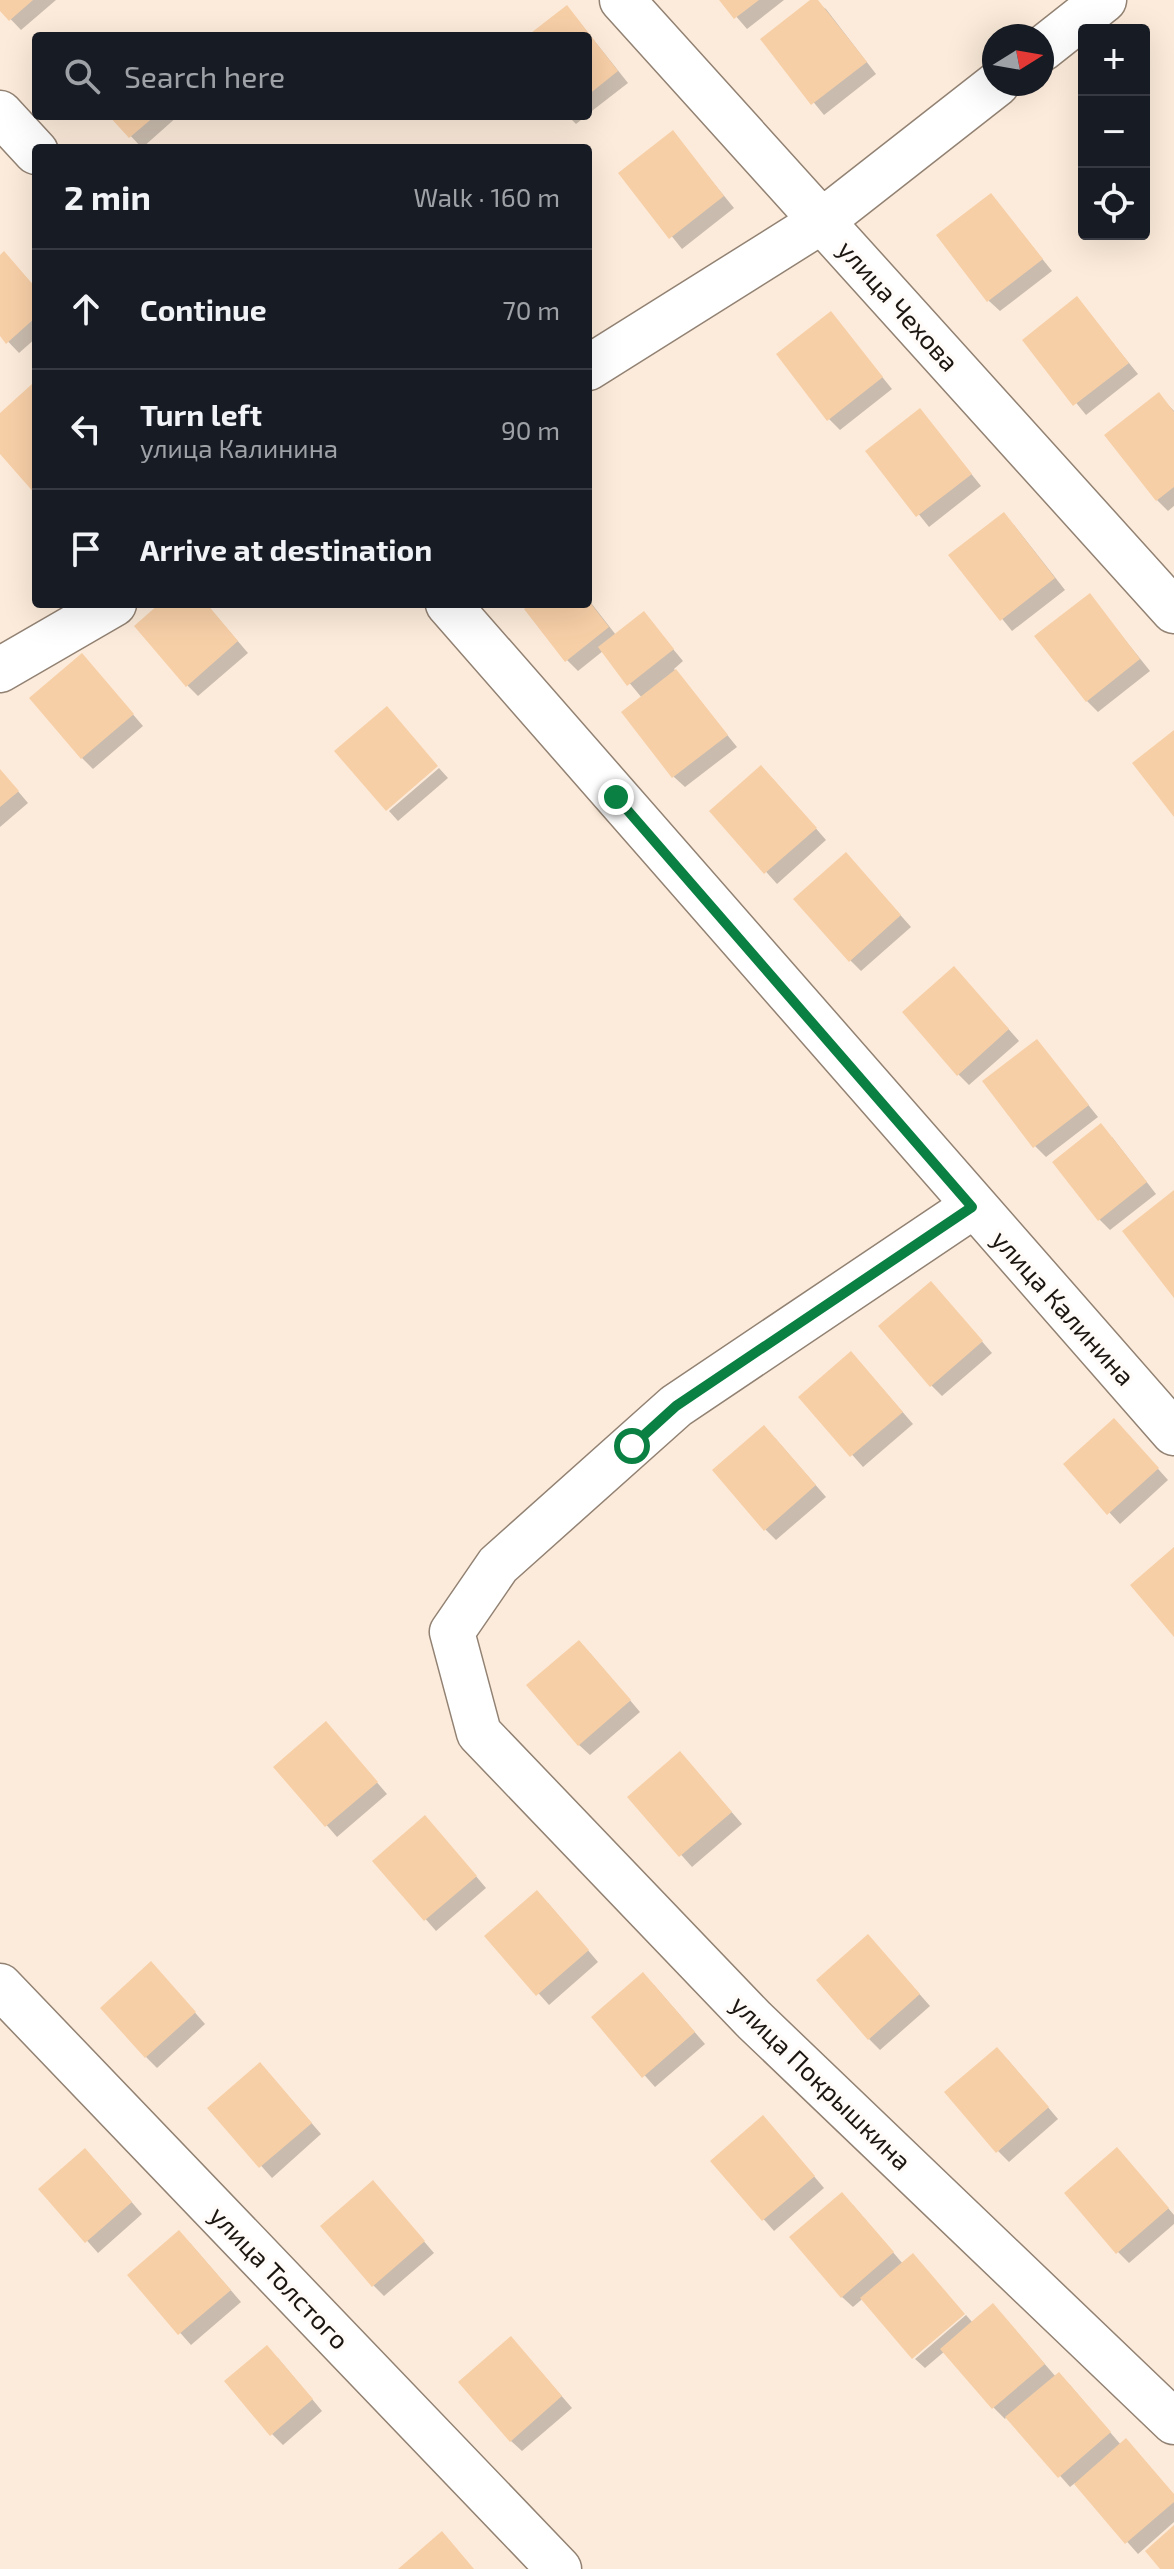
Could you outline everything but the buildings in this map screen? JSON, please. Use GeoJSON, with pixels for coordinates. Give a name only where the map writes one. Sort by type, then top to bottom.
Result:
{"type":"FeatureCollection","features":[{"type":"Feature","properties":{"kind":"street","name":"улица Чехова"},"geometry":{"type":"LineString","coordinates":[[622,0],[1174,611]]}},
{"type":"Feature","properties":{"kind":"street"},"geometry":{"type":"LineString","coordinates":[[1054,40],[1104,0]]}},
{"type":"Feature","properties":{"kind":"street"},"geometry":{"type":"LineString","coordinates":[[592,365],[822,221],[982,96]]}},
{"type":"Feature","properties":{"kind":"street"},"geometry":{"type":"LineString","coordinates":[[0,113],[32,148]]}},
{"type":"Feature","properties":{"kind":"street"},"geometry":{"type":"LineString","coordinates":[[0,670],[107,608]]}},
{"type":"Feature","properties":{"kind":"street","name":"улица Калинина"},"geometry":{"type":"LineString","coordinates":[[451,608],[972,1207],[1174,1433]]}},
{"type":"Feature","properties":{"kind":"street","name":"улица Покрышкина"},"geometry":{"type":"LineString","coordinates":[[972,1207],[676,1406],[498,1565],[452,1632],[479,1733],[754,2020],[1174,2422]]}},
{"type":"Feature","properties":{"kind":"street","name":"улица Толстого"},"geometry":{"type":"LineString","coordinates":[[0,1986],[559,2569]]}},
{"type":"Feature","properties":{"kind":"route"},"geometry":{"type":"LineString","coordinates":[[616,797],[972,1207],[676,1406],[632,1446]]}}]}
